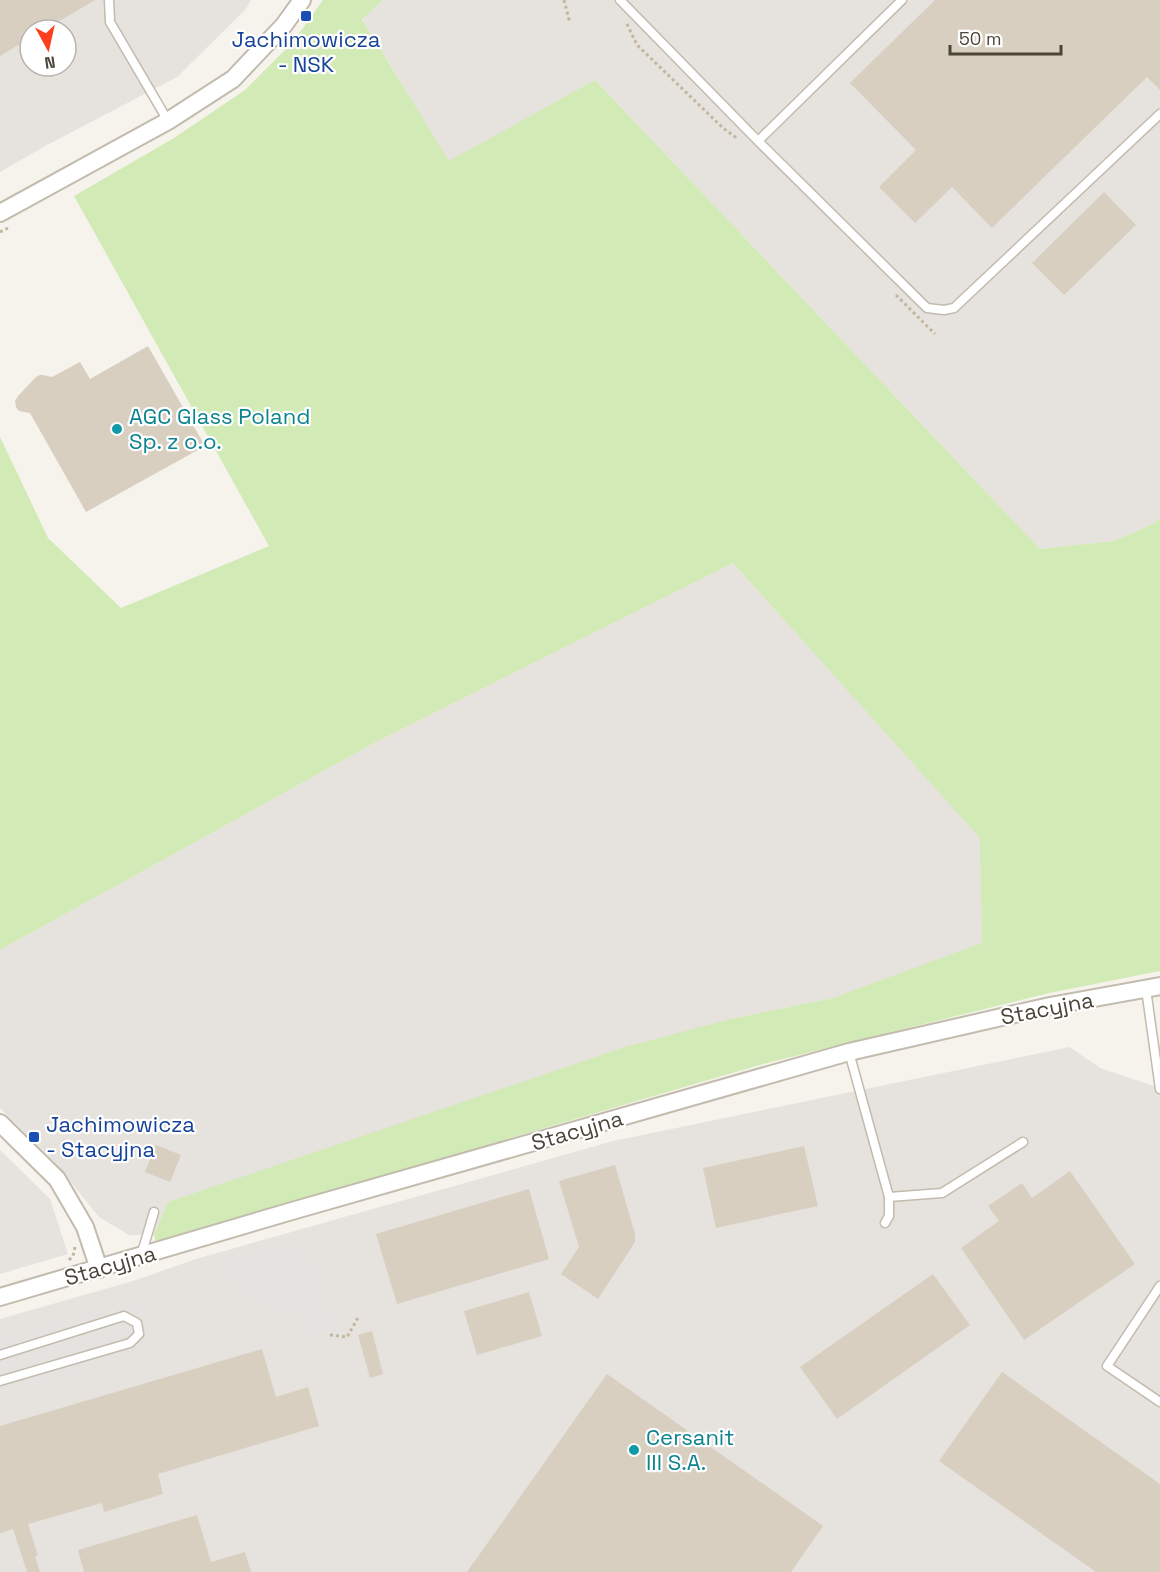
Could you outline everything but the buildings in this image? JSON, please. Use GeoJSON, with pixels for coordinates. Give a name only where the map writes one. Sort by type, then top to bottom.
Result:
{"type":"FeatureCollection","features":[{"type":"Feature","properties":{"kind":"street"},"geometry":{"type":"LineString","coordinates":[[0,213],[168,121],[233,79],[284,25],[302,0]]}},
{"type":"Feature","properties":{"kind":"street","name":"Stacyjna"},"geometry":{"type":"LineString","coordinates":[[0,1297],[849,1052],[1050,1006],[1153,988]]}},
{"type":"Feature","properties":{"kind":"street"},"geometry":{"type":"LineString","coordinates":[[0,1123],[57,1179],[85,1227],[99,1269]]}},
{"type":"Feature","properties":{"kind":"lane"},"geometry":{"type":"LineString","coordinates":[[109,0],[110,22],[168,121]]}},
{"type":"Feature","properties":{"kind":"lane"},"geometry":{"type":"LineString","coordinates":[[620,0],[758,141],[927,308],[944,310],[954,308],[1160,114]]}},
{"type":"Feature","properties":{"kind":"lane"},"geometry":{"type":"LineString","coordinates":[[758,141],[902,0]]}},
{"type":"Feature","properties":{"kind":"lane"},"geometry":{"type":"LineString","coordinates":[[1153,988],[1160,1089]]}},
{"type":"Feature","properties":{"kind":"lane"},"geometry":{"type":"LineString","coordinates":[[849,1052],[889,1197],[889,1216],[885,1223]]}},
{"type":"Feature","properties":{"kind":"lane"},"geometry":{"type":"LineString","coordinates":[[889,1197],[942,1193],[1023,1142]]}},
{"type":"Feature","properties":{"kind":"lane"},"geometry":{"type":"LineString","coordinates":[[141,1256],[154,1212]]}},
{"type":"Feature","properties":{"kind":"lane"},"geometry":{"type":"LineString","coordinates":[[1160,1286],[1107,1366],[1160,1402]]}},
{"type":"Feature","properties":{"kind":"lane"},"geometry":{"type":"LineString","coordinates":[[0,1355],[124,1316],[137,1323],[139,1334],[130,1343],[0,1381]]}},
{"type":"Feature","properties":{"kind":"path"},"geometry":{"type":"LineString","coordinates":[[564,0],[570,24]]}},
{"type":"Feature","properties":{"kind":"path"},"geometry":{"type":"LineString","coordinates":[[66,1263],[73,1256],[76,1247],[75,1240]]}},
{"type":"Feature","properties":{"kind":"path"},"geometry":{"type":"LineString","coordinates":[[330,1335],[347,1337],[359,1316]]}},
{"type":"Feature","properties":{"kind":"shaded area"},"geometry":{"type":"Polygon","coordinates":[[[0,0],[251,0],[245,10],[177,77],[0,172],[0,0]]]}},
{"type":"Feature","properties":{"kind":"shaded area"},"geometry":{"type":"Polygon","coordinates":[[[383,0],[1160,0],[1160,517],[1155,523],[1114,541],[1040,549],[595,80],[449,162],[362,18],[383,0]]]}},
{"type":"Feature","properties":{"kind":"shaded area"},"geometry":{"type":"Polygon","coordinates":[[[733,563],[981,838],[982,944],[833,998],[731,1019],[168,1202],[154,1235],[129,1235],[99,1217],[54,1161],[0,1108],[0,950],[376,742],[733,563]]]}},
{"type":"Feature","properties":{"kind":"shaded area"},"geometry":{"type":"Polygon","coordinates":[[[1070,1047],[1100,1068],[1160,1088],[1160,1572],[0,1572],[0,1319],[133,1281],[196,1259],[613,1141],[1070,1047]]]}},
{"type":"Feature","properties":{"kind":"shaded area"},"geometry":{"type":"Polygon","coordinates":[[[0,1150],[50,1199],[68,1254],[0,1274],[0,1150]]]}},
{"type":"Feature","properties":{"kind":"shaded area"},"geometry":{"type":"Polygon","coordinates":[[[309,1239],[330,1307],[346,1338],[322,1345],[305,1337],[299,1313],[275,1319],[228,1284],[223,1262],[226,1257],[274,1242],[276,1248],[309,1239]]]}},
{"type":"Feature","properties":{"kind":"shaded area"},"geometry":{"type":"Polygon","coordinates":[[[138,1297],[152,1352],[0,1396],[0,1337],[138,1297]]]}},
{"type":"Feature","properties":{"kind":"green space"},"geometry":{"type":"Polygon","coordinates":[[[323,0],[383,0],[362,19],[449,161],[595,80],[1040,549],[1114,541],[1155,523],[1160,517],[1160,971],[1049,993],[763,1064],[156,1242],[154,1235],[168,1202],[625,1047],[731,1019],[833,998],[982,943],[980,838],[733,563],[376,742],[0,950],[0,437],[48,538],[121,608],[269,546],[74,196],[174,138],[245,90],[293,42],[323,0]]]}},
{"type":"Feature","properties":{"kind":"place","name":"Jachimowicza - NSK"},"geometry":{"type":"Point","coordinates":[306,16]}},
{"type":"Feature","properties":{"kind":"place","name":"AGC Glass Poland Sp. z o.o."},"geometry":{"type":"Point","coordinates":[117,429]}},
{"type":"Feature","properties":{"kind":"place","name":"Jachimowicza - Stacyjna"},"geometry":{"type":"Point","coordinates":[34,1137]}},
{"type":"Feature","properties":{"kind":"place","name":"Cersanit III S.A."},"geometry":{"type":"Point","coordinates":[634,1450]}}]}
